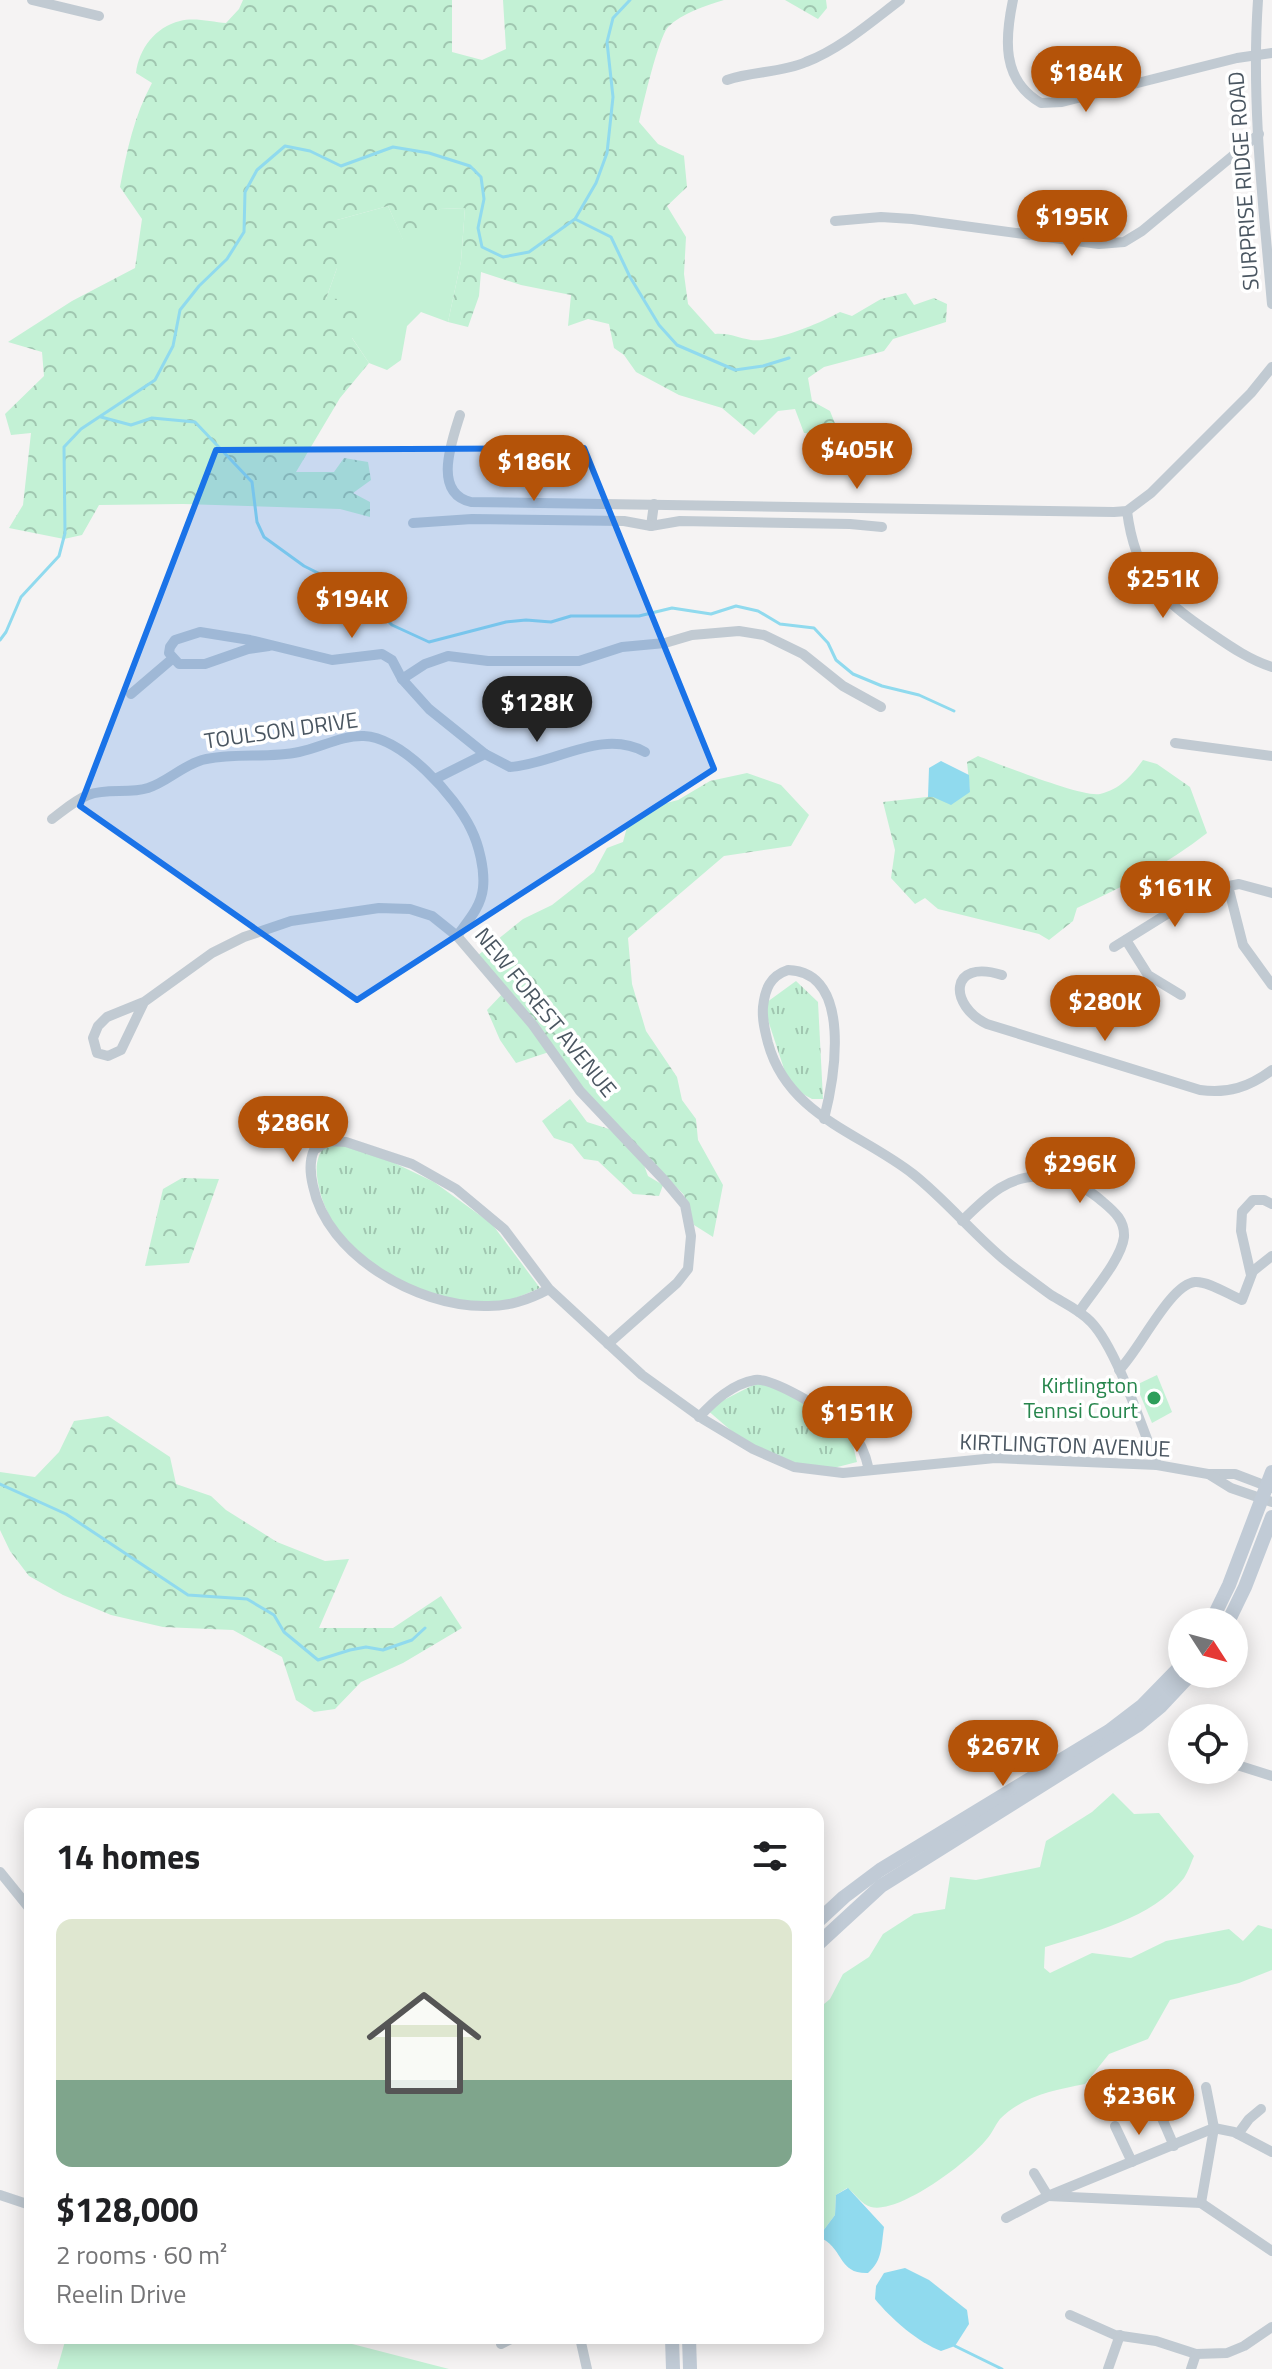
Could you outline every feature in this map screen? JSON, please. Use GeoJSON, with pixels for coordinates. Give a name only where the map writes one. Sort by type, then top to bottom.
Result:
{"type":"FeatureCollection","features":[{"type":"Feature","properties":{"kind":"main road"},"geometry":{"type":"LineString","coordinates":[[1218,1608],[1269,1489]]}},
{"type":"Feature","properties":{"kind":"main road"},"geometry":{"type":"LineString","coordinates":[[1235,1608],[1272,1517]]}},
{"type":"Feature","properties":{"kind":"main road"},"geometry":{"type":"LineString","coordinates":[[824,1916],[866,1880],[1109,1731],[1143,1705],[1168,1679]]}},
{"type":"Feature","properties":{"kind":"main road"},"geometry":{"type":"LineString","coordinates":[[824,1938],[881,1886],[1138,1725],[1178,1688]]}},
{"type":"Feature","properties":{"kind":"main road"},"geometry":{"type":"LineString","coordinates":[[672,2344],[673,2369]]}},
{"type":"Feature","properties":{"kind":"main road"},"geometry":{"type":"LineString","coordinates":[[689,2344],[690,2369]]}},
{"type":"Feature","properties":{"kind":"street"},"geometry":{"type":"LineString","coordinates":[[32,0],[99,16]]}},
{"type":"Feature","properties":{"kind":"street"},"geometry":{"type":"LineString","coordinates":[[727,80],[805,63],[851,36],[900,0]]}},
{"type":"Feature","properties":{"kind":"street"},"geometry":{"type":"LineString","coordinates":[[1013,0],[1006,40],[1008,57],[1023,87],[1041,103],[1062,102],[1272,53]]}},
{"type":"Feature","properties":{"kind":"street","name":"SURPRISE RIDGE ROAD"},"geometry":{"type":"LineString","coordinates":[[1258,0],[1254,55],[1272,304]]}},
{"type":"Feature","properties":{"kind":"street"},"geometry":{"type":"LineString","coordinates":[[835,221],[881,217],[1099,244],[1124,242],[1156,220],[1259,134]]}},
{"type":"Feature","properties":{"kind":"street"},"geometry":{"type":"LineString","coordinates":[[460,415],[449,453],[448,479],[456,495],[466,501],[1127,511],[1151,493],[1251,393],[1272,367]]}},
{"type":"Feature","properties":{"kind":"street"},"geometry":{"type":"LineString","coordinates":[[651,526],[654,504]]}},
{"type":"Feature","properties":{"kind":"street"},"geometry":{"type":"LineString","coordinates":[[1127,511],[1137,557],[1165,599],[1226,644],[1272,667]]}},
{"type":"Feature","properties":{"kind":"street"},"geometry":{"type":"LineString","coordinates":[[413,523],[472,519],[624,521],[651,526],[680,521],[882,527]]}},
{"type":"Feature","properties":{"kind":"street"},"geometry":{"type":"LineString","coordinates":[[402,679],[425,664],[448,656],[488,661],[579,661],[622,647],[665,643],[692,635],[739,631],[764,635],[803,654],[843,686],[881,707]]}},
{"type":"Feature","properties":{"kind":"street"},"geometry":{"type":"LineString","coordinates":[[269,646],[248,649],[205,664],[182,666],[172,659],[169,650],[172,643],[193,632],[207,632],[332,660],[382,654],[392,660],[402,679],[429,709],[485,754],[510,767],[600,745],[629,744],[645,752]]}},
{"type":"Feature","properties":{"kind":"street"},"geometry":{"type":"LineString","coordinates":[[131,694],[172,659]]}},
{"type":"Feature","properties":{"kind":"street","name":"TOULSON DRIVE"},"geometry":{"type":"LineString","coordinates":[[52,819],[86,795],[147,788],[200,761],[298,752],[362,736],[375,739],[407,754],[435,779],[470,827],[482,871],[483,888],[478,906],[457,936]]}},
{"type":"Feature","properties":{"kind":"street"},"geometry":{"type":"LineString","coordinates":[[1175,743],[1272,756]]}},
{"type":"Feature","properties":{"kind":"street"},"geometry":{"type":"LineString","coordinates":[[435,779],[485,754]]}},
{"type":"Feature","properties":{"kind":"street"},"geometry":{"type":"LineString","coordinates":[[1114,947],[1198,894],[1243,885],[1272,893]]}},
{"type":"Feature","properties":{"kind":"street"},"geometry":{"type":"LineString","coordinates":[[1228,886],[1243,945],[1272,985]]}},
{"type":"Feature","properties":{"kind":"street","name":"NEW FOREST AVENUE"},"geometry":{"type":"LineString","coordinates":[[144,1002],[121,1050],[108,1056],[97,1053],[93,1038],[102,1021],[144,1002],[230,943],[291,921],[379,908],[403,908],[432,916],[457,936],[533,1025],[580,1091],[685,1205],[691,1236],[688,1269],[677,1283],[608,1344]]}},
{"type":"Feature","properties":{"kind":"street"},"geometry":{"type":"LineString","coordinates":[[1126,940],[1148,975],[1181,995]]}},
{"type":"Feature","properties":{"kind":"street"},"geometry":{"type":"LineString","coordinates":[[824,1119],[836,1063],[832,1015],[826,996],[816,982],[799,971],[788,970],[773,977],[763,1005],[763,1022],[773,1059],[784,1079],[804,1103],[824,1119],[896,1161],[1026,1277],[1094,1325],[1119,1370],[1157,1465]]}},
{"type":"Feature","properties":{"kind":"street"},"geometry":{"type":"LineString","coordinates":[[1002,975],[974,970],[962,982],[965,1006],[987,1024],[1200,1090],[1220,1092],[1239,1089],[1272,1070]]}},
{"type":"Feature","properties":{"kind":"street","name":"KIRTLINGTON AVENUE"},"geometry":{"type":"LineString","coordinates":[[549,1289],[513,1304],[481,1307],[415,1290],[369,1266],[340,1241],[323,1215],[310,1173],[314,1150],[328,1141],[346,1142],[412,1164],[446,1183],[483,1209],[504,1229],[549,1289],[664,1393],[753,1449],[794,1467],[834,1473],[995,1458],[1157,1465],[1208,1474],[1231,1488],[1269,1489]]}},
{"type":"Feature","properties":{"kind":"street"},"geometry":{"type":"LineString","coordinates":[[962,1221],[1001,1187],[1023,1179],[1065,1178],[1098,1197],[1120,1217],[1123,1240],[1117,1256],[1079,1312]]}},
{"type":"Feature","properties":{"kind":"street"},"geometry":{"type":"LineString","coordinates":[[1251,1275],[1241,1231],[1242,1212],[1253,1200],[1272,1204]]}},
{"type":"Feature","properties":{"kind":"street"},"geometry":{"type":"LineString","coordinates":[[1119,1370],[1140,1346],[1165,1305],[1188,1285],[1201,1283],[1242,1300],[1251,1275],[1272,1256]]}},
{"type":"Feature","properties":{"kind":"street"},"geometry":{"type":"LineString","coordinates":[[699,1417],[732,1388],[754,1380],[770,1382],[844,1424],[861,1446],[869,1470]]}},
{"type":"Feature","properties":{"kind":"street"},"geometry":{"type":"LineString","coordinates":[[1248,1768],[1272,1776]]}},
{"type":"Feature","properties":{"kind":"street"},"geometry":{"type":"LineString","coordinates":[[0,1872],[24,1902]]}},
{"type":"Feature","properties":{"kind":"street"},"geometry":{"type":"LineString","coordinates":[[1201,2203],[1214,2128],[1206,2087]]}},
{"type":"Feature","properties":{"kind":"street"},"geometry":{"type":"LineString","coordinates":[[1158,2109],[1174,2146]]}},
{"type":"Feature","properties":{"kind":"street"},"geometry":{"type":"LineString","coordinates":[[1238,2134],[1261,2109]]}},
{"type":"Feature","properties":{"kind":"street"},"geometry":{"type":"LineString","coordinates":[[1115,2126],[1132,2162]]}},
{"type":"Feature","properties":{"kind":"street"},"geometry":{"type":"LineString","coordinates":[[1006,2218],[1048,2196],[1214,2128],[1238,2134],[1272,2152]]}},
{"type":"Feature","properties":{"kind":"street"},"geometry":{"type":"LineString","coordinates":[[1034,2173],[1048,2196]]}},
{"type":"Feature","properties":{"kind":"street"},"geometry":{"type":"LineString","coordinates":[[1083,2181],[1086,2198]]}},
{"type":"Feature","properties":{"kind":"street"},"geometry":{"type":"LineString","coordinates":[[0,2195],[24,2203]]}},
{"type":"Feature","properties":{"kind":"street"},"geometry":{"type":"LineString","coordinates":[[1048,2196],[1201,2203],[1272,2251]]}},
{"type":"Feature","properties":{"kind":"street"},"geometry":{"type":"LineString","coordinates":[[1070,2315],[1120,2335],[1156,2341],[1196,2354],[1227,2353],[1244,2346],[1272,2327]]}},
{"type":"Feature","properties":{"kind":"street"},"geometry":{"type":"LineString","coordinates":[[1108,2369],[1120,2335]]}},
{"type":"Feature","properties":{"kind":"street"},"geometry":{"type":"LineString","coordinates":[[581,2344],[587,2369]]}},
{"type":"Feature","properties":{"kind":"street"},"geometry":{"type":"LineString","coordinates":[[1191,2369],[1196,2354]]}},
{"type":"Feature","properties":{"kind":"highlighted area"},"geometry":{"type":"Polygon","coordinates":[[[584,448],[714,769],[357,1000],[80,806],[216,450],[584,448]]]}},
{"type":"Feature","properties":{"kind":"green space"},"geometry":{"type":"Polygon","coordinates":[[[243,0],[452,0],[452,52],[482,60],[506,49],[503,0],[724,0],[687,14],[668,27],[655,58],[639,122],[658,144],[684,156],[687,187],[667,206],[686,237],[684,274],[688,304],[715,334],[751,340],[784,335],[840,312],[852,316],[881,299],[906,293],[914,305],[934,298],[947,304],[946,322],[893,339],[884,351],[824,367],[808,378],[812,401],[830,411],[836,426],[824,435],[804,433],[795,409],[778,411],[754,435],[722,408],[679,395],[636,372],[624,355],[614,348],[609,324],[588,319],[568,326],[571,295],[521,285],[481,272],[479,296],[468,327],[448,322],[461,261],[465,208],[440,209],[416,244],[403,240],[388,206],[337,220],[337,268],[326,299],[363,298],[352,338],[369,363],[340,398],[296,472],[334,472],[344,458],[368,462],[371,480],[353,493],[370,502],[370,517],[340,509],[99,505],[82,535],[64,539],[9,528],[23,505],[31,433],[11,435],[5,414],[44,376],[42,352],[8,342],[72,301],[135,268],[142,219],[120,187],[136,121],[152,83],[136,73],[141,56],[150,40],[163,28],[185,20],[226,23],[243,0]]]}},
{"type":"Feature","properties":{"kind":"green space"},"geometry":{"type":"Polygon","coordinates":[[[785,0],[826,0],[827,8],[818,19],[785,0]]]}},
{"type":"Feature","properties":{"kind":"green space"},"geometry":{"type":"Polygon","coordinates":[[[388,206],[403,239],[440,209],[465,208],[461,261],[448,322],[421,312],[407,326],[401,360],[387,370],[369,363],[326,299],[337,268],[337,220],[388,206]]]}},
{"type":"Feature","properties":{"kind":"green space"},"geometry":{"type":"Polygon","coordinates":[[[978,756],[1040,780],[1091,794],[1107,792],[1120,785],[1143,760],[1157,764],[1190,787],[1207,833],[1145,874],[1077,908],[1073,921],[1049,940],[1039,934],[938,909],[925,898],[915,904],[891,878],[895,850],[883,802],[970,792],[967,762],[978,756]]]}},
{"type":"Feature","properties":{"kind":"green space"},"geometry":{"type":"Polygon","coordinates":[[[747,773],[781,785],[809,815],[791,846],[724,856],[628,938],[632,984],[646,1031],[677,1077],[682,1100],[696,1119],[698,1140],[723,1185],[713,1237],[694,1225],[684,1195],[580,1091],[555,1050],[516,1063],[500,1040],[487,1010],[506,990],[477,956],[523,919],[552,905],[594,872],[607,848],[623,842],[627,827],[652,807],[678,800],[710,781],[747,773]]]}},
{"type":"Feature","properties":{"kind":"green space"},"geometry":{"type":"Polygon","coordinates":[[[796,981],[818,1002],[823,1099],[812,1099],[790,1087],[763,1005],[796,981]]]}},
{"type":"Feature","properties":{"kind":"green space"},"geometry":{"type":"Polygon","coordinates":[[[570,1099],[587,1122],[609,1129],[641,1157],[648,1176],[663,1185],[659,1196],[633,1194],[598,1161],[584,1159],[572,1144],[554,1138],[542,1121],[570,1099]]]}},
{"type":"Feature","properties":{"kind":"green space"},"geometry":{"type":"Polygon","coordinates":[[[328,1141],[382,1157],[434,1182],[492,1224],[540,1288],[500,1303],[475,1306],[425,1294],[380,1271],[343,1237],[329,1216],[320,1192],[317,1171],[320,1153],[328,1141]]]}},
{"type":"Feature","properties":{"kind":"green space"},"geometry":{"type":"Polygon","coordinates":[[[182,1178],[219,1179],[189,1263],[145,1266],[163,1189],[182,1178]]]}},
{"type":"Feature","properties":{"kind":"green space","name":"Kirtlington Tennsi Court"},"geometry":{"type":"Polygon","coordinates":[[[1157,1375],[1172,1412],[1152,1423],[1136,1385],[1157,1375]]]}},
{"type":"Feature","properties":{"kind":"green space"},"geometry":{"type":"Polygon","coordinates":[[[763,1380],[849,1429],[857,1462],[818,1472],[749,1446],[706,1409],[763,1380]]]}},
{"type":"Feature","properties":{"kind":"green space"},"geometry":{"type":"Polygon","coordinates":[[[108,1416],[170,1457],[176,1484],[211,1496],[226,1510],[277,1542],[325,1561],[349,1559],[319,1628],[393,1628],[441,1596],[462,1628],[403,1663],[361,1682],[335,1709],[314,1712],[296,1700],[282,1657],[233,1630],[163,1627],[111,1615],[63,1595],[29,1576],[10,1551],[0,1530],[0,1472],[35,1477],[59,1452],[74,1421],[108,1416]]]}},
{"type":"Feature","properties":{"kind":"green space"},"geometry":{"type":"Polygon","coordinates":[[[1113,1793],[1134,1814],[1159,1813],[1194,1856],[1184,1878],[1155,1904],[1120,1922],[1045,1947],[1044,1968],[1050,1973],[1092,1953],[1131,1958],[1166,1941],[1229,1929],[1243,1941],[1258,1925],[1272,1929],[1272,1970],[1239,1983],[1170,2000],[1148,2039],[1109,2054],[1085,2084],[1029,2099],[1009,2111],[965,2161],[899,2203],[871,2207],[847,2188],[836,2195],[835,2215],[824,2230],[824,2004],[843,1974],[869,1957],[883,1934],[914,1914],[945,1909],[950,1877],[976,1880],[1040,1867],[1046,1841],[1092,1812],[1113,1793]]]}},
{"type":"Feature","properties":{"kind":"green space"},"geometry":{"type":"Polygon","coordinates":[[[64,2344],[352,2344],[449,2369],[57,2369],[64,2344]]]}},
{"type":"Feature","properties":{"kind":"water"},"geometry":{"type":"Polygon","coordinates":[[[941,761],[969,775],[970,792],[951,805],[928,797],[929,768],[941,761]]]}},
{"type":"Feature","properties":{"kind":"water"},"geometry":{"type":"Polygon","coordinates":[[[848,2188],[884,2227],[879,2258],[868,2273],[852,2270],[824,2240],[824,2230],[835,2215],[836,2195],[848,2188]]]}},
{"type":"Feature","properties":{"kind":"water"},"geometry":{"type":"Polygon","coordinates":[[[905,2268],[929,2280],[967,2310],[969,2324],[955,2346],[941,2351],[924,2342],[897,2322],[875,2299],[876,2286],[884,2273],[905,2268]]]}},
{"type":"Feature","properties":{"kind":"waterway"},"geometry":{"type":"LineString","coordinates":[[0,640],[21,597],[59,556],[65,533],[64,447],[81,429],[155,380],[173,346],[180,310],[227,259],[244,232],[245,192],[257,170],[285,146],[310,151],[341,166],[393,147],[429,153],[470,166],[481,177],[484,199],[478,228],[482,247],[503,257],[529,252],[575,219],[596,183],[607,153],[613,97],[607,42],[613,18],[630,0]]}},
{"type":"Feature","properties":{"kind":"waterway"},"geometry":{"type":"LineString","coordinates":[[575,219],[611,237],[630,277],[659,325],[677,345],[735,370],[789,358]]}},
{"type":"Feature","properties":{"kind":"waterway"},"geometry":{"type":"LineString","coordinates":[[101,417],[131,425],[152,418],[195,422],[252,482],[257,522],[264,537],[304,566],[328,578],[351,580],[367,590],[378,611],[392,625],[429,642],[506,622],[551,622],[571,616],[639,616],[672,608],[711,614],[736,606],[758,611],[780,624],[814,628],[828,643],[836,660],[853,674],[882,686],[919,695],[954,711]]}},
{"type":"Feature","properties":{"kind":"waterway"},"geometry":{"type":"LineString","coordinates":[[0,1484],[66,1514],[188,1595],[247,1599],[274,1615],[284,1632],[318,1660],[366,1647],[383,1650],[412,1640],[425,1628]]}},
{"type":"Feature","properties":{"kind":"waterway"},"geometry":{"type":"LineString","coordinates":[[955,2346],[1002,2369]]}},
{"type":"Feature","properties":{"kind":"place","name":"Kirtlington Tennsi Court"},"geometry":{"type":"Point","coordinates":[1154,1398]}}]}
